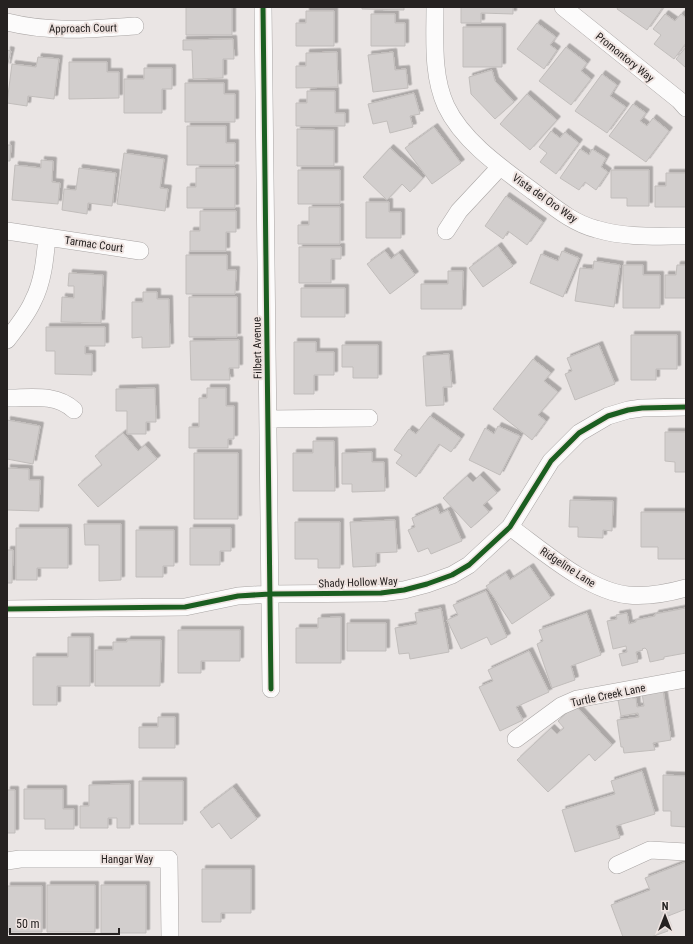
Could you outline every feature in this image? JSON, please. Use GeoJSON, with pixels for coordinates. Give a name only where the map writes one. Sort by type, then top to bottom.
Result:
{"type":"FeatureCollection","features":[{"type":"Feature","properties":{"kind":"street","name":"Filbert Avenue"},"geometry":{"type":"LineString","coordinates":[[263,7],[271,689]]}},
{"type":"Feature","properties":{"kind":"street","name":"Vista del Oro Way"},"geometry":{"type":"LineString","coordinates":[[435,7],[435,56],[440,86],[446,106],[456,122],[482,152],[500,167],[569,217],[595,229],[635,237],[686,236]]}},
{"type":"Feature","properties":{"kind":"street","name":"Promontory Way"},"geometry":{"type":"LineString","coordinates":[[563,7],[679,100],[686,108]]}},
{"type":"Feature","properties":{"kind":"street","name":"Approach Court"},"geometry":{"type":"LineString","coordinates":[[7,22],[50,30],[135,26]]}},
{"type":"Feature","properties":{"kind":"street"},"geometry":{"type":"LineString","coordinates":[[446,231],[459,211],[500,167]]}},
{"type":"Feature","properties":{"kind":"street","name":"Tarmac Court"},"geometry":{"type":"LineString","coordinates":[[7,231],[140,251]]}},
{"type":"Feature","properties":{"kind":"street"},"geometry":{"type":"LineString","coordinates":[[7,340],[25,315],[38,292],[48,237]]}},
{"type":"Feature","properties":{"kind":"street"},"geometry":{"type":"LineString","coordinates":[[7,398],[53,398],[63,402],[74,410]]}},
{"type":"Feature","properties":{"kind":"street","name":"Shady Hollow Way"},"geometry":{"type":"LineString","coordinates":[[7,609],[185,607],[238,596],[270,594],[381,593],[404,590],[427,584],[452,575],[469,565],[510,526],[551,462],[579,433],[608,416],[628,410],[642,408],[686,407]]}},
{"type":"Feature","properties":{"kind":"street"},"geometry":{"type":"LineString","coordinates":[[268,419],[369,418]]}},
{"type":"Feature","properties":{"kind":"street","name":"Ridgeline Lane"},"geometry":{"type":"LineString","coordinates":[[510,526],[544,552],[600,588],[629,595],[655,594],[686,588]]}},
{"type":"Feature","properties":{"kind":"street","name":"Turtle Creek Lane"},"geometry":{"type":"LineString","coordinates":[[516,738],[561,706],[577,699],[686,679]]}},
{"type":"Feature","properties":{"kind":"street"},"geometry":{"type":"LineString","coordinates":[[617,865],[650,850],[686,852]]}},
{"type":"Feature","properties":{"kind":"street","name":"Hangar Way"},"geometry":{"type":"LineString","coordinates":[[7,861],[27,859],[169,859],[170,937]]}},
{"type":"Feature","properties":{"kind":"building"},"geometry":{"type":"Polygon","coordinates":[[[186,7],[232,7],[232,35],[186,35],[186,7]]]}},
{"type":"Feature","properties":{"kind":"building"},"geometry":{"type":"Polygon","coordinates":[[[362,7],[404,7],[404,10],[362,9],[362,7]]]}},
{"type":"Feature","properties":{"kind":"building"},"geometry":{"type":"Polygon","coordinates":[[[461,7],[513,7],[513,14],[481,13],[481,23],[461,23],[461,7]]]}},
{"type":"Feature","properties":{"kind":"building"},"geometry":{"type":"Polygon","coordinates":[[[618,7],[663,7],[647,30],[617,9],[618,7]]]}},
{"type":"Feature","properties":{"kind":"building"},"geometry":{"type":"Polygon","coordinates":[[[306,11],[334,11],[334,46],[296,46],[296,23],[306,23],[306,11]]]}},
{"type":"Feature","properties":{"kind":"building"},"geometry":{"type":"Polygon","coordinates":[[[371,14],[395,14],[395,23],[405,23],[405,46],[371,46],[371,14]]]}},
{"type":"Feature","properties":{"kind":"building"},"geometry":{"type":"Polygon","coordinates":[[[665,14],[675,21],[681,14],[686,18],[686,43],[674,59],[654,44],[661,35],[653,29],[665,14]]]}},
{"type":"Feature","properties":{"kind":"building"},"geometry":{"type":"Polygon","coordinates":[[[537,23],[556,37],[550,45],[557,50],[544,69],[517,49],[537,23]]]}},
{"type":"Feature","properties":{"kind":"building"},"geometry":{"type":"Polygon","coordinates":[[[463,27],[502,27],[502,67],[463,67],[463,27]]]}},
{"type":"Feature","properties":{"kind":"building"},"geometry":{"type":"Polygon","coordinates":[[[233,39],[234,59],[223,59],[223,78],[193,79],[192,50],[183,50],[183,40],[233,39]]]}},
{"type":"Feature","properties":{"kind":"building"},"geometry":{"type":"Polygon","coordinates":[[[566,47],[587,63],[581,71],[591,79],[571,105],[539,81],[566,47]]]}},
{"type":"Feature","properties":{"kind":"building"},"geometry":{"type":"Polygon","coordinates":[[[686,47],[686,68],[676,59],[686,47]]]}},
{"type":"Feature","properties":{"kind":"building"},"geometry":{"type":"Polygon","coordinates":[[[7,50],[11,51],[7,67],[7,50]]]}},
{"type":"Feature","properties":{"kind":"building"},"geometry":{"type":"Polygon","coordinates":[[[337,52],[338,87],[296,88],[296,66],[306,66],[306,53],[337,52]]]}},
{"type":"Feature","properties":{"kind":"building"},"geometry":{"type":"Polygon","coordinates":[[[393,52],[395,70],[406,69],[408,88],[373,92],[368,55],[393,52]]]}},
{"type":"Feature","properties":{"kind":"building"},"geometry":{"type":"Polygon","coordinates":[[[38,57],[59,59],[54,99],[28,96],[27,106],[7,103],[12,64],[36,67],[38,57]]]}},
{"type":"Feature","properties":{"kind":"building"},"geometry":{"type":"Polygon","coordinates":[[[69,62],[107,62],[107,72],[119,72],[119,98],[69,99],[69,62]]]}},
{"type":"Feature","properties":{"kind":"building"},"geometry":{"type":"Polygon","coordinates":[[[144,68],[172,68],[172,89],[162,89],[162,113],[124,113],[124,79],[144,79],[144,68]]]}},
{"type":"Feature","properties":{"kind":"building"},"geometry":{"type":"Polygon","coordinates":[[[492,70],[495,81],[514,102],[495,119],[471,94],[469,77],[492,70]]]}},
{"type":"Feature","properties":{"kind":"building"},"geometry":{"type":"Polygon","coordinates":[[[602,74],[617,85],[610,96],[626,107],[607,133],[575,111],[602,74]]]}},
{"type":"Feature","properties":{"kind":"building"},"geometry":{"type":"Polygon","coordinates":[[[185,83],[224,83],[224,94],[235,94],[235,122],[185,122],[185,83]]]}},
{"type":"Feature","properties":{"kind":"building"},"geometry":{"type":"Polygon","coordinates":[[[307,91],[335,91],[335,113],[345,113],[345,126],[296,126],[296,103],[307,103],[307,91]]]}},
{"type":"Feature","properties":{"kind":"building"},"geometry":{"type":"Polygon","coordinates":[[[414,93],[420,114],[410,116],[413,127],[390,133],[387,121],[373,124],[368,104],[414,93]]]}},
{"type":"Feature","properties":{"kind":"building"},"geometry":{"type":"Polygon","coordinates":[[[527,94],[557,120],[530,150],[500,124],[527,94]]]}},
{"type":"Feature","properties":{"kind":"building"},"geometry":{"type":"Polygon","coordinates":[[[633,104],[646,113],[640,121],[647,126],[653,118],[669,131],[646,162],[609,136],[633,104]]]}},
{"type":"Feature","properties":{"kind":"building"},"geometry":{"type":"Polygon","coordinates":[[[187,126],[226,126],[226,143],[235,143],[235,165],[187,165],[187,126]]]}},
{"type":"Feature","properties":{"kind":"building"},"geometry":{"type":"Polygon","coordinates":[[[434,127],[461,163],[432,184],[405,148],[434,127]]]}},
{"type":"Feature","properties":{"kind":"building"},"geometry":{"type":"Polygon","coordinates":[[[297,129],[334,130],[334,166],[297,166],[297,129]]]}},
{"type":"Feature","properties":{"kind":"building"},"geometry":{"type":"Polygon","coordinates":[[[551,131],[560,138],[565,132],[579,143],[556,174],[540,162],[547,153],[539,147],[551,131]]]}},
{"type":"Feature","properties":{"kind":"building"},"geometry":{"type":"Polygon","coordinates":[[[7,145],[11,145],[10,161],[7,161],[7,145]]]}},
{"type":"Feature","properties":{"kind":"building"},"geometry":{"type":"Polygon","coordinates":[[[390,148],[423,178],[410,192],[402,184],[387,200],[363,177],[390,148]]]}},
{"type":"Feature","properties":{"kind":"building"},"geometry":{"type":"Polygon","coordinates":[[[580,149],[589,155],[592,149],[606,158],[601,167],[608,172],[596,190],[585,182],[579,190],[560,178],[580,149]]]}},
{"type":"Feature","properties":{"kind":"building"},"geometry":{"type":"Polygon","coordinates":[[[124,153],[164,159],[160,188],[168,189],[165,211],[117,204],[124,153]]]}},
{"type":"Feature","properties":{"kind":"building"},"geometry":{"type":"Polygon","coordinates":[[[41,160],[53,161],[52,182],[60,183],[58,204],[12,200],[15,165],[41,168],[41,160]]]}},
{"type":"Feature","properties":{"kind":"building"},"geometry":{"type":"Polygon","coordinates":[[[79,168],[116,173],[112,206],[88,203],[87,214],[62,210],[64,189],[76,190],[79,168]]]}},
{"type":"Feature","properties":{"kind":"building"},"geometry":{"type":"Polygon","coordinates":[[[196,168],[235,168],[235,208],[187,208],[187,187],[196,187],[196,168]]]}},
{"type":"Feature","properties":{"kind":"building"},"geometry":{"type":"Polygon","coordinates":[[[298,170],[340,170],[340,204],[298,204],[298,170]]]}},
{"type":"Feature","properties":{"kind":"building"},"geometry":{"type":"Polygon","coordinates":[[[611,170],[649,170],[649,206],[627,206],[627,198],[611,198],[611,170]]]}},
{"type":"Feature","properties":{"kind":"building"},"geometry":{"type":"Polygon","coordinates":[[[666,173],[686,173],[686,207],[655,207],[655,186],[666,186],[666,173]]]}},
{"type":"Feature","properties":{"kind":"building"},"geometry":{"type":"Polygon","coordinates":[[[506,196],[543,222],[527,245],[508,231],[503,239],[485,226],[506,196]]]}},
{"type":"Feature","properties":{"kind":"building"},"geometry":{"type":"Polygon","coordinates":[[[366,202],[389,202],[389,212],[401,212],[401,238],[366,238],[366,202]]]}},
{"type":"Feature","properties":{"kind":"building"},"geometry":{"type":"Polygon","coordinates":[[[309,207],[340,207],[340,244],[298,244],[298,225],[309,225],[309,207]]]}},
{"type":"Feature","properties":{"kind":"building"},"geometry":{"type":"Polygon","coordinates":[[[200,211],[236,211],[236,232],[226,232],[226,251],[190,251],[190,231],[200,231],[200,211]]]}},
{"type":"Feature","properties":{"kind":"building"},"geometry":{"type":"Polygon","coordinates":[[[498,246],[513,266],[483,287],[469,268],[498,246]]]}},
{"type":"Feature","properties":{"kind":"building"},"geometry":{"type":"Polygon","coordinates":[[[299,247],[341,247],[341,259],[331,259],[331,283],[299,283],[299,247]]]}},
{"type":"Feature","properties":{"kind":"building"},"geometry":{"type":"Polygon","coordinates":[[[385,251],[391,259],[399,253],[415,275],[390,294],[367,264],[385,251]]]}},
{"type":"Feature","properties":{"kind":"building"},"geometry":{"type":"Polygon","coordinates":[[[562,251],[579,258],[563,297],[530,283],[541,254],[558,261],[562,251]]]}},
{"type":"Feature","properties":{"kind":"building"},"geometry":{"type":"Polygon","coordinates":[[[186,255],[227,255],[227,270],[236,270],[235,294],[186,294],[186,255]]]}},
{"type":"Feature","properties":{"kind":"building"},"geometry":{"type":"Polygon","coordinates":[[[594,261],[620,265],[614,307],[575,301],[580,268],[593,269],[594,261]]]}},
{"type":"Feature","properties":{"kind":"building"},"geometry":{"type":"Polygon","coordinates":[[[623,265],[643,265],[643,275],[660,275],[660,308],[623,308],[623,265]]]}},
{"type":"Feature","properties":{"kind":"building"},"geometry":{"type":"Polygon","coordinates":[[[677,265],[686,265],[686,298],[665,298],[665,275],[676,275],[677,265]]]}},
{"type":"Feature","properties":{"kind":"building"},"geometry":{"type":"Polygon","coordinates":[[[448,271],[463,271],[462,309],[421,309],[421,284],[448,284],[448,271]]]}},
{"type":"Feature","properties":{"kind":"building"},"geometry":{"type":"Polygon","coordinates":[[[69,273],[103,275],[101,323],[61,322],[62,297],[74,298],[74,286],[68,286],[69,273]]]}},
{"type":"Feature","properties":{"kind":"building"},"geometry":{"type":"Polygon","coordinates":[[[301,288],[345,288],[345,317],[301,317],[301,288]]]}},
{"type":"Feature","properties":{"kind":"building"},"geometry":{"type":"Polygon","coordinates":[[[143,292],[157,292],[157,299],[169,299],[170,347],[142,348],[142,337],[132,338],[132,302],[143,302],[143,292]]]}},
{"type":"Feature","properties":{"kind":"building"},"geometry":{"type":"Polygon","coordinates":[[[189,297],[237,297],[237,337],[189,337],[189,297]]]}},
{"type":"Feature","properties":{"kind":"building"},"geometry":{"type":"Polygon","coordinates":[[[46,327],[105,327],[105,346],[85,346],[85,354],[92,354],[92,375],[55,374],[55,351],[46,351],[46,327]]]}},
{"type":"Feature","properties":{"kind":"building"},"geometry":{"type":"Polygon","coordinates":[[[631,335],[677,335],[677,369],[656,369],[656,380],[631,380],[631,335]]]}},
{"type":"Feature","properties":{"kind":"building"},"geometry":{"type":"Polygon","coordinates":[[[239,340],[239,368],[229,368],[230,380],[191,380],[190,341],[239,340]]]}},
{"type":"Feature","properties":{"kind":"building"},"geometry":{"type":"Polygon","coordinates":[[[294,342],[316,342],[316,352],[334,352],[334,375],[314,375],[314,394],[294,394],[294,342]]]}},
{"type":"Feature","properties":{"kind":"building"},"geometry":{"type":"Polygon","coordinates":[[[342,345],[378,345],[378,378],[353,378],[353,367],[342,367],[342,345]]]}},
{"type":"Feature","properties":{"kind":"building"},"geometry":{"type":"Polygon","coordinates":[[[599,345],[615,384],[575,400],[565,374],[572,371],[567,358],[599,345]]]}},
{"type":"Feature","properties":{"kind":"building"},"geometry":{"type":"Polygon","coordinates":[[[449,354],[452,387],[443,387],[444,405],[426,406],[423,356],[449,354]]]}},
{"type":"Feature","properties":{"kind":"building"},"geometry":{"type":"Polygon","coordinates":[[[533,359],[551,373],[544,381],[558,392],[538,415],[546,421],[532,440],[493,409],[533,359]]]}},
{"type":"Feature","properties":{"kind":"building"},"geometry":{"type":"Polygon","coordinates":[[[155,388],[156,422],[146,422],[146,434],[127,434],[127,411],[116,411],[116,389],[155,388]]]}},
{"type":"Feature","properties":{"kind":"building"},"geometry":{"type":"Polygon","coordinates":[[[207,388],[226,388],[226,406],[234,406],[234,439],[228,439],[228,448],[189,448],[189,427],[199,427],[199,398],[207,398],[207,388]]]}},
{"type":"Feature","properties":{"kind":"building"},"geometry":{"type":"Polygon","coordinates":[[[430,416],[461,438],[451,452],[439,444],[416,477],[396,463],[402,455],[394,450],[409,429],[416,434],[430,416]]]}},
{"type":"Feature","properties":{"kind":"building"},"geometry":{"type":"Polygon","coordinates":[[[7,420],[40,426],[33,464],[7,459],[7,420]]]}},
{"type":"Feature","properties":{"kind":"building"},"geometry":{"type":"Polygon","coordinates":[[[498,426],[520,436],[500,475],[469,460],[485,428],[494,434],[498,426]]]}},
{"type":"Feature","properties":{"kind":"building"},"geometry":{"type":"Polygon","coordinates":[[[665,432],[686,432],[686,472],[675,472],[675,462],[665,461],[665,432]]]}},
{"type":"Feature","properties":{"kind":"building"},"geometry":{"type":"Polygon","coordinates":[[[123,433],[138,451],[145,445],[157,459],[98,507],[78,485],[102,465],[95,456],[123,433]]]}},
{"type":"Feature","properties":{"kind":"building"},"geometry":{"type":"Polygon","coordinates":[[[313,441],[334,441],[335,491],[293,491],[293,453],[313,453],[313,441]]]}},
{"type":"Feature","properties":{"kind":"building"},"geometry":{"type":"Polygon","coordinates":[[[372,452],[372,462],[384,462],[385,491],[352,492],[352,484],[342,484],[342,453],[372,452]]]}},
{"type":"Feature","properties":{"kind":"building"},"geometry":{"type":"Polygon","coordinates":[[[194,453],[238,453],[238,519],[194,519],[194,453]]]}},
{"type":"Feature","properties":{"kind":"building"},"geometry":{"type":"Polygon","coordinates":[[[7,468],[29,469],[29,480],[40,480],[39,511],[7,510],[7,468]]]}},
{"type":"Feature","properties":{"kind":"building"},"geometry":{"type":"Polygon","coordinates":[[[480,475],[497,493],[483,505],[489,512],[471,528],[443,498],[467,476],[473,482],[480,475]]]}},
{"type":"Feature","properties":{"kind":"building"},"geometry":{"type":"Polygon","coordinates":[[[570,500],[613,501],[612,531],[603,530],[603,538],[578,537],[578,527],[569,527],[570,500]]]}},
{"type":"Feature","properties":{"kind":"building"},"geometry":{"type":"Polygon","coordinates":[[[437,507],[440,514],[448,510],[462,541],[431,554],[428,548],[418,552],[408,530],[415,527],[412,518],[437,507]]]}},
{"type":"Feature","properties":{"kind":"building"},"geometry":{"type":"Polygon","coordinates":[[[641,512],[686,512],[686,559],[658,559],[658,547],[641,547],[641,512]]]}},
{"type":"Feature","properties":{"kind":"building"},"geometry":{"type":"Polygon","coordinates":[[[395,520],[397,552],[376,553],[376,566],[353,567],[350,522],[395,520]]]}},
{"type":"Feature","properties":{"kind":"building"},"geometry":{"type":"Polygon","coordinates":[[[295,522],[340,522],[340,568],[318,568],[318,559],[295,559],[295,522]]]}},
{"type":"Feature","properties":{"kind":"building"},"geometry":{"type":"Polygon","coordinates":[[[84,524],[121,524],[121,580],[99,581],[99,545],[85,545],[84,524]]]}},
{"type":"Feature","properties":{"kind":"building"},"geometry":{"type":"Polygon","coordinates":[[[16,528],[68,528],[68,568],[37,568],[37,580],[16,580],[16,528]]]}},
{"type":"Feature","properties":{"kind":"building"},"geometry":{"type":"Polygon","coordinates":[[[190,528],[231,528],[231,551],[220,551],[220,565],[190,565],[190,528]]]}},
{"type":"Feature","properties":{"kind":"building"},"geometry":{"type":"Polygon","coordinates":[[[136,530],[174,530],[174,566],[163,566],[163,577],[136,577],[136,530]]]}},
{"type":"Feature","properties":{"kind":"building"},"geometry":{"type":"Polygon","coordinates":[[[7,550],[13,550],[12,583],[7,583],[7,550]]]}},
{"type":"Feature","properties":{"kind":"building"},"geometry":{"type":"Polygon","coordinates":[[[530,567],[551,598],[512,624],[486,586],[506,573],[510,580],[530,567]]]}},
{"type":"Feature","properties":{"kind":"building"},"geometry":{"type":"Polygon","coordinates":[[[486,591],[507,637],[491,645],[487,637],[461,649],[447,620],[458,615],[453,605],[486,591]]]}},
{"type":"Feature","properties":{"kind":"building"},"geometry":{"type":"Polygon","coordinates":[[[441,608],[449,652],[410,659],[409,653],[399,654],[395,628],[417,624],[415,613],[441,608]]]}},
{"type":"Feature","properties":{"kind":"building"},"geometry":{"type":"Polygon","coordinates":[[[686,608],[686,653],[664,657],[664,659],[650,662],[647,650],[645,648],[636,652],[638,662],[622,666],[619,654],[627,652],[626,646],[613,649],[607,621],[617,619],[616,615],[627,613],[629,624],[636,622],[636,620],[655,616],[655,614],[686,608]]]}},
{"type":"Feature","properties":{"kind":"building"},"geometry":{"type":"Polygon","coordinates":[[[587,613],[601,655],[571,666],[575,680],[552,688],[537,644],[543,641],[539,630],[587,613]]]}},
{"type":"Feature","properties":{"kind":"building"},"geometry":{"type":"Polygon","coordinates":[[[341,617],[341,663],[296,663],[296,628],[318,628],[318,618],[341,617]]]}},
{"type":"Feature","properties":{"kind":"building"},"geometry":{"type":"Polygon","coordinates":[[[347,623],[386,623],[386,651],[347,651],[347,623]]]}},
{"type":"Feature","properties":{"kind":"building"},"geometry":{"type":"Polygon","coordinates":[[[178,630],[240,630],[240,661],[201,661],[201,673],[178,673],[178,630]]]}},
{"type":"Feature","properties":{"kind":"building"},"geometry":{"type":"Polygon","coordinates":[[[68,637],[90,637],[90,686],[57,686],[57,705],[33,705],[33,657],[68,657],[68,637]]]}},
{"type":"Feature","properties":{"kind":"building"},"geometry":{"type":"Polygon","coordinates":[[[127,640],[161,640],[160,686],[95,686],[95,650],[113,650],[113,642],[127,642],[127,640]]]}},
{"type":"Feature","properties":{"kind":"building"},"geometry":{"type":"Polygon","coordinates":[[[529,651],[549,692],[516,707],[523,720],[500,731],[479,687],[493,681],[488,670],[529,651]]]}},
{"type":"Feature","properties":{"kind":"building"},"geometry":{"type":"Polygon","coordinates":[[[663,690],[671,740],[653,743],[655,750],[624,753],[623,747],[621,747],[617,720],[639,717],[638,713],[621,716],[618,700],[632,697],[636,698],[637,707],[644,706],[642,693],[663,690]]]}},
{"type":"Feature","properties":{"kind":"building"},"geometry":{"type":"Polygon","coordinates":[[[575,705],[612,745],[595,761],[589,754],[548,792],[517,760],[551,728],[557,734],[564,728],[558,721],[575,705]]]}},
{"type":"Feature","properties":{"kind":"building"},"geometry":{"type":"Polygon","coordinates":[[[158,717],[175,717],[175,748],[139,748],[139,727],[158,727],[158,717]]]}},
{"type":"Feature","properties":{"kind":"building"},"geometry":{"type":"Polygon","coordinates":[[[642,771],[655,814],[616,826],[620,838],[575,852],[562,810],[615,794],[611,781],[642,771]]]}},
{"type":"Feature","properties":{"kind":"building"},"geometry":{"type":"Polygon","coordinates":[[[663,775],[686,776],[686,827],[671,826],[671,811],[663,811],[663,775]]]}},
{"type":"Feature","properties":{"kind":"building"},"geometry":{"type":"Polygon","coordinates":[[[139,781],[183,781],[183,824],[139,824],[139,781]]]}},
{"type":"Feature","properties":{"kind":"building"},"geometry":{"type":"Polygon","coordinates":[[[130,784],[130,828],[117,828],[117,818],[108,818],[108,828],[80,828],[80,806],[89,806],[89,785],[130,784]]]}},
{"type":"Feature","properties":{"kind":"building"},"geometry":{"type":"Polygon","coordinates":[[[233,787],[257,819],[231,839],[219,823],[212,828],[200,812],[233,787]]]}},
{"type":"Feature","properties":{"kind":"building"},"geometry":{"type":"Polygon","coordinates":[[[24,789],[63,789],[63,809],[74,809],[74,829],[45,829],[45,819],[24,819],[24,789]]]}},
{"type":"Feature","properties":{"kind":"building"},"geometry":{"type":"Polygon","coordinates":[[[7,790],[15,790],[15,833],[7,833],[7,790]]]}},
{"type":"Feature","properties":{"kind":"building"},"geometry":{"type":"Polygon","coordinates":[[[686,862],[686,909],[663,918],[668,931],[651,937],[623,937],[611,905],[650,890],[645,878],[686,862]]]}},
{"type":"Feature","properties":{"kind":"building"},"geometry":{"type":"Polygon","coordinates":[[[202,869],[251,869],[251,913],[221,913],[221,922],[202,922],[202,869]]]}},
{"type":"Feature","properties":{"kind":"building"},"geometry":{"type":"Polygon","coordinates":[[[47,885],[95,885],[95,932],[47,932],[47,885]]]}},
{"type":"Feature","properties":{"kind":"building"},"geometry":{"type":"Polygon","coordinates":[[[101,885],[146,885],[146,933],[101,933],[101,885]]]}},
{"type":"Feature","properties":{"kind":"building"},"geometry":{"type":"Polygon","coordinates":[[[7,886],[42,886],[42,932],[7,932],[7,886]]]}},
{"type":"Feature","properties":{"kind":"cycle path"},"geometry":{"type":"LineString","coordinates":[[263,7],[271,689]]}},
{"type":"Feature","properties":{"kind":"cycle path"},"geometry":{"type":"LineString","coordinates":[[7,609],[185,607],[238,596],[270,594],[381,593],[404,590],[427,584],[452,575],[469,565],[510,527],[551,461],[579,433],[608,416],[628,410],[642,408],[686,407]]}}]}
